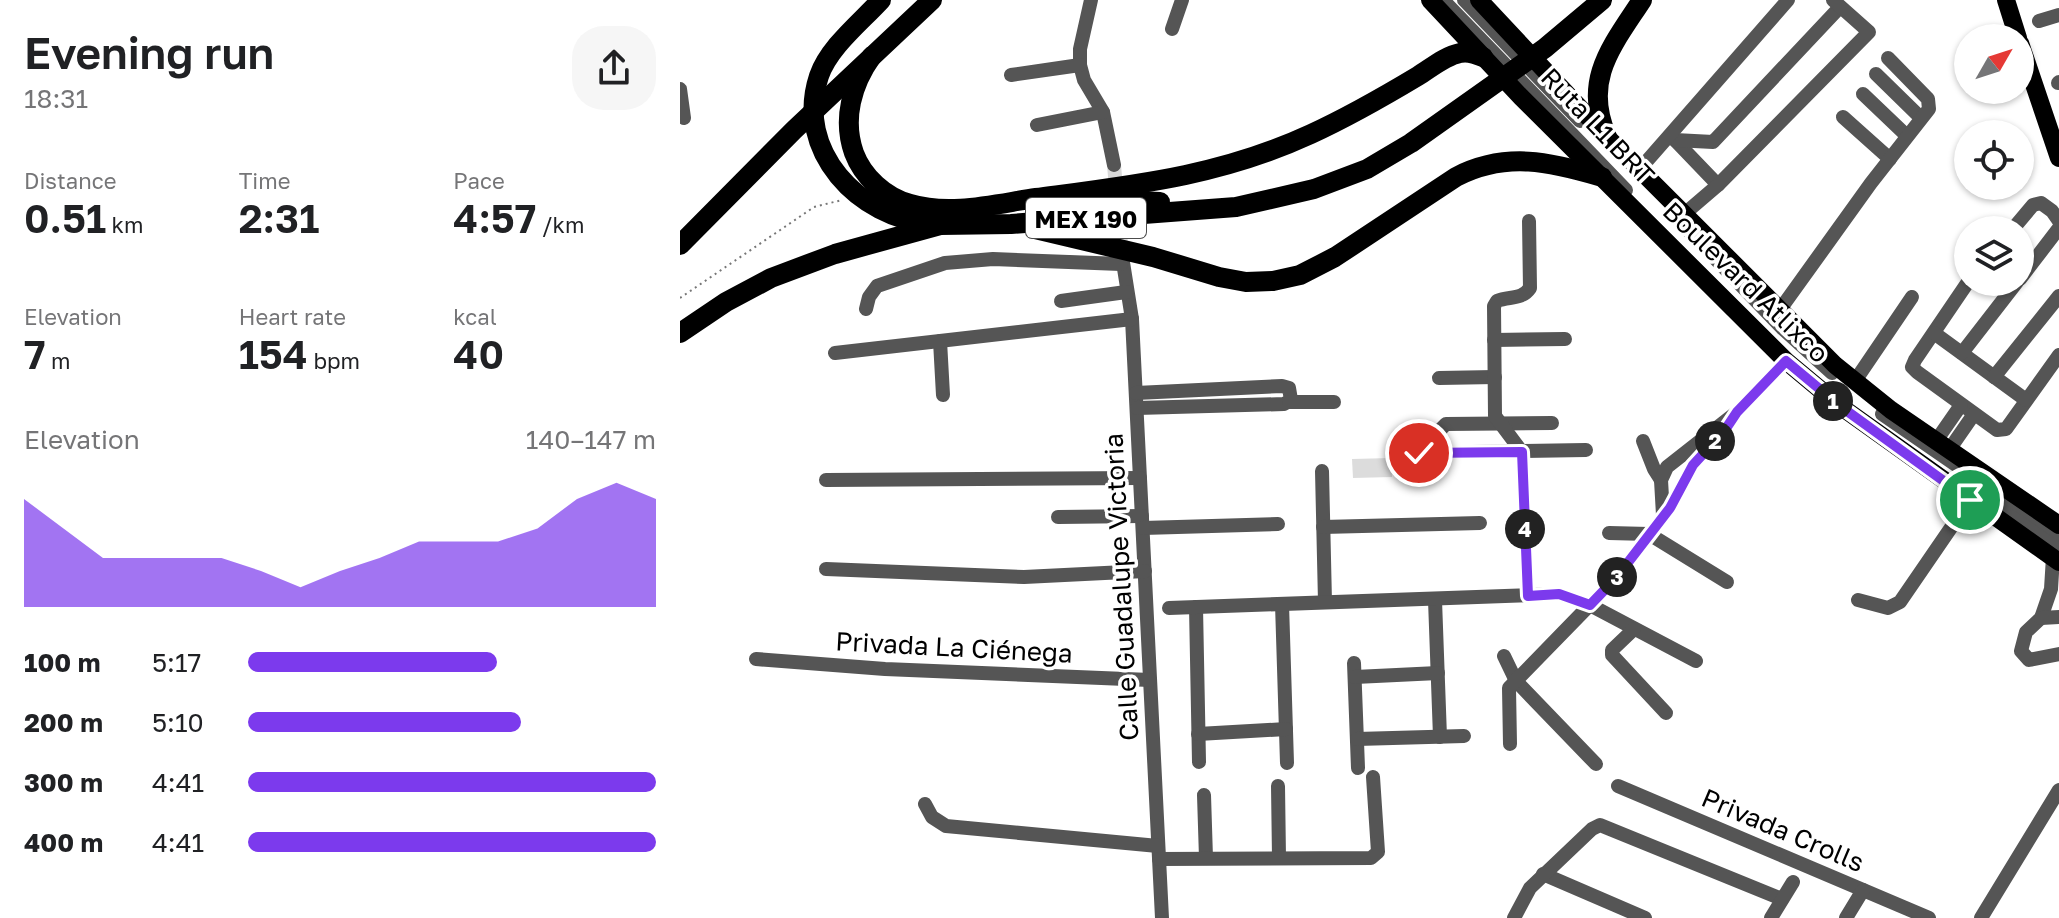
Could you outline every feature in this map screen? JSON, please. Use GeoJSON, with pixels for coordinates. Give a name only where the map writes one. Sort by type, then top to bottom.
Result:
{"type":"FeatureCollection","features":[{"type":"Feature","properties":{"kind":"highway"},"geometry":{"type":"LineString","coordinates":[[881,0],[840,44],[820,74],[815,116],[817,135],[835,171],[865,201],[897,218],[940,225]]}},
{"type":"Feature","properties":{"kind":"highway"},"geometry":{"type":"LineString","coordinates":[[898,32],[916,0]]}},
{"type":"Feature","properties":{"kind":"highway"},"geometry":{"type":"LineString","coordinates":[[680,245],[794,130],[932,0]]}},
{"type":"Feature","properties":{"kind":"highway"},"geometry":{"type":"LineString","coordinates":[[1553,42],[1581,0]]}},
{"type":"Feature","properties":{"kind":"highway"},"geometry":{"type":"LineString","coordinates":[[1553,42],[1602,0]]}},
{"type":"Feature","properties":{"kind":"highway"},"geometry":{"type":"LineString","coordinates":[[1607,137],[1597,101],[1601,72],[1612,46],[1642,0]]}},
{"type":"Feature","properties":{"kind":"highway","name":"MEX 190"},"geometry":{"type":"LineString","coordinates":[[680,333],[716,308],[771,278],[835,254],[940,225],[1011,224],[1236,207],[1314,189],[1367,169],[1411,143],[1553,42]]}},
{"type":"Feature","properties":{"kind":"highway"},"geometry":{"type":"LineString","coordinates":[[872,56],[854,91],[849,129],[858,161],[868,177],[883,191],[910,205],[950,209],[1170,180],[1256,157],[1341,119],[1450,56],[1465,52],[1483,57]]}},
{"type":"Feature","properties":{"kind":"highway"},"geometry":{"type":"LineString","coordinates":[[1011,224],[1153,257],[1219,277],[1260,282],[1287,278],[1318,266],[1456,177],[1478,167],[1512,160],[1536,161],[1602,177]]}},
{"type":"Feature","properties":{"kind":"highway"},"geometry":{"type":"LineString","coordinates":[[1048,197],[1236,207]]}},
{"type":"Feature","properties":{"kind":"main road","name":"Boulevard Atlixco"},"geometry":{"type":"LineString","coordinates":[[1430,0],[1786,361],[1840,406],[1970,500],[2057,556]]}},
{"type":"Feature","properties":{"kind":"main road","name":"Boulevard Atlixco"},"geometry":{"type":"LineString","coordinates":[[1479,0],[1683,215],[1779,311],[1855,381],[2059,525]]}},
{"type":"Feature","properties":{"kind":"main road"},"geometry":{"type":"LineString","coordinates":[[2006,0],[2014,24]]}},
{"type":"Feature","properties":{"kind":"main road"},"geometry":{"type":"LineString","coordinates":[[2034,84],[2058,153]]}},
{"type":"Feature","properties":{"kind":"street"},"geometry":{"type":"LineString","coordinates":[[1091,0],[1080,49],[1080,65],[1084,80],[1103,112],[1114,165]]}},
{"type":"Feature","properties":{"kind":"street"},"geometry":{"type":"LineString","coordinates":[[1172,29],[1182,0]]}},
{"type":"Feature","properties":{"kind":"street","name":"Ruta L1 BRT"},"geometry":{"type":"LineString","coordinates":[[1443,0],[1783,348],[1873,421],[2057,556]]}},
{"type":"Feature","properties":{"kind":"street","name":"Ruta L1 BRT"},"geometry":{"type":"LineString","coordinates":[[1464,0],[1782,328],[1908,434],[2059,536]]}},
{"type":"Feature","properties":{"kind":"street"},"geometry":{"type":"LineString","coordinates":[[1639,170],[1673,138],[1788,0]]}},
{"type":"Feature","properties":{"kind":"street"},"geometry":{"type":"LineString","coordinates":[[1673,138],[1713,142],[1837,4],[1869,32],[1857,48],[1718,185],[1683,215]]}},
{"type":"Feature","properties":{"kind":"street"},"geometry":{"type":"LineString","coordinates":[[2039,21],[2059,15]]}},
{"type":"Feature","properties":{"kind":"street"},"geometry":{"type":"LineString","coordinates":[[1779,311],[1929,109],[1928,99],[1888,58]]}},
{"type":"Feature","properties":{"kind":"street"},"geometry":{"type":"LineString","coordinates":[[1011,75],[1080,65]]}},
{"type":"Feature","properties":{"kind":"street"},"geometry":{"type":"LineString","coordinates":[[1876,74],[1921,118]]}},
{"type":"Feature","properties":{"kind":"street"},"geometry":{"type":"LineString","coordinates":[[680,89],[684,118]]}},
{"type":"Feature","properties":{"kind":"street"},"geometry":{"type":"LineString","coordinates":[[1863,94],[1907,136]]}},
{"type":"Feature","properties":{"kind":"street"},"geometry":{"type":"LineString","coordinates":[[1037,125],[1103,112]]}},
{"type":"Feature","properties":{"kind":"street"},"geometry":{"type":"LineString","coordinates":[[1843,117],[1890,159]]}},
{"type":"Feature","properties":{"kind":"street"},"geometry":{"type":"LineString","coordinates":[[1673,138],[1718,185]]}},
{"type":"Feature","properties":{"kind":"street"},"geometry":{"type":"LineString","coordinates":[[2024,216],[2033,205],[2041,203],[2059,221]]}},
{"type":"Feature","properties":{"kind":"street"},"geometry":{"type":"LineString","coordinates":[[1528,596],[1522,452],[1495,416],[1494,306],[1497,301],[1520,297],[1530,288],[1529,221]]}},
{"type":"Feature","properties":{"kind":"street"},"geometry":{"type":"LineString","coordinates":[[2034,260],[2059,228]]}},
{"type":"Feature","properties":{"kind":"street","name":"Calle Guadalupe Victoria"},"geometry":{"type":"LineString","coordinates":[[866,309],[869,297],[877,286],[945,263],[993,259],[1122,260],[1132,319],[1162,918]]}},
{"type":"Feature","properties":{"kind":"street"},"geometry":{"type":"LineString","coordinates":[[1061,301],[1126,292]]}},
{"type":"Feature","properties":{"kind":"street"},"geometry":{"type":"LineString","coordinates":[[1959,296],[1912,367],[2001,431],[2006,429],[2059,355]]}},
{"type":"Feature","properties":{"kind":"street"},"geometry":{"type":"LineString","coordinates":[[1962,353],[2007,296]]}},
{"type":"Feature","properties":{"kind":"street"},"geometry":{"type":"LineString","coordinates":[[1994,377],[2059,296]]}},
{"type":"Feature","properties":{"kind":"street"},"geometry":{"type":"LineString","coordinates":[[1855,381],[1912,297]]}},
{"type":"Feature","properties":{"kind":"street"},"geometry":{"type":"LineString","coordinates":[[835,353],[1132,319]]}},
{"type":"Feature","properties":{"kind":"street"},"geometry":{"type":"LineString","coordinates":[[1934,333],[2026,400]]}},
{"type":"Feature","properties":{"kind":"street"},"geometry":{"type":"LineString","coordinates":[[1494,340],[1565,339]]}},
{"type":"Feature","properties":{"kind":"street"},"geometry":{"type":"LineString","coordinates":[[940,341],[943,395]]}},
{"type":"Feature","properties":{"kind":"street"},"geometry":{"type":"LineString","coordinates":[[1661,480],[1672,462],[1737,412],[1786,361]]}},
{"type":"Feature","properties":{"kind":"street"},"geometry":{"type":"LineString","coordinates":[[1439,378],[1495,377]]}},
{"type":"Feature","properties":{"kind":"street"},"geometry":{"type":"LineString","coordinates":[[1136,400],[1282,386],[1289,388],[1292,394],[1289,402],[1334,402]]}},
{"type":"Feature","properties":{"kind":"street"},"geometry":{"type":"LineString","coordinates":[[1943,445],[1961,405]]}},
{"type":"Feature","properties":{"kind":"street"},"geometry":{"type":"LineString","coordinates":[[1510,744],[1509,688],[1616,578],[1670,508],[1693,465],[1737,412]]}},
{"type":"Feature","properties":{"kind":"street"},"geometry":{"type":"LineString","coordinates":[[1943,445],[1974,414]]}},
{"type":"Feature","properties":{"kind":"street"},"geometry":{"type":"LineString","coordinates":[[1440,453],[1442,426],[1552,423]]}},
{"type":"Feature","properties":{"kind":"street"},"geometry":{"type":"LineString","coordinates":[[1643,441],[1661,480],[1663,515]]}},
{"type":"Feature","properties":{"kind":"street"},"geometry":{"type":"LineString","coordinates":[[1419,453],[1586,450]]}},
{"type":"Feature","properties":{"kind":"street"},"geometry":{"type":"LineString","coordinates":[[1322,471],[1325,602]]}},
{"type":"Feature","properties":{"kind":"street"},"geometry":{"type":"LineString","coordinates":[[826,480],[1140,478]]}},
{"type":"Feature","properties":{"kind":"street"},"geometry":{"type":"LineString","coordinates":[[1858,600],[1888,608],[1900,602],[1970,500]]}},
{"type":"Feature","properties":{"kind":"street"},"geometry":{"type":"LineString","coordinates":[[1058,517],[1278,524]]}},
{"type":"Feature","properties":{"kind":"street"},"geometry":{"type":"LineString","coordinates":[[1323,527],[1480,523]]}},
{"type":"Feature","properties":{"kind":"street"},"geometry":{"type":"LineString","coordinates":[[1609,533],[1649,534],[1727,582]]}},
{"type":"Feature","properties":{"kind":"street"},"geometry":{"type":"LineString","coordinates":[[2057,556],[2051,589],[2041,618],[2026,632],[2021,651],[2029,660],[2059,654]]}},
{"type":"Feature","properties":{"kind":"street"},"geometry":{"type":"LineString","coordinates":[[826,569],[1024,577],[1145,571]]}},
{"type":"Feature","properties":{"kind":"street"},"geometry":{"type":"LineString","coordinates":[[1169,608],[1559,594],[1590,605],[1696,661]]}},
{"type":"Feature","properties":{"kind":"street"},"geometry":{"type":"LineString","coordinates":[[1435,600],[1440,737]]}},
{"type":"Feature","properties":{"kind":"street"},"geometry":{"type":"LineString","coordinates":[[1282,604],[1287,763]]}},
{"type":"Feature","properties":{"kind":"street"},"geometry":{"type":"LineString","coordinates":[[1196,607],[1199,762]]}},
{"type":"Feature","properties":{"kind":"street"},"geometry":{"type":"LineString","coordinates":[[2041,618],[2059,617]]}},
{"type":"Feature","properties":{"kind":"street"},"geometry":{"type":"LineString","coordinates":[[1634,629],[1612,650],[1612,655],[1666,713]]}},
{"type":"Feature","properties":{"kind":"street"},"geometry":{"type":"LineString","coordinates":[[1504,656],[1516,681],[1596,764]]}},
{"type":"Feature","properties":{"kind":"street","name":"Privada La Ciénega"},"geometry":{"type":"LineString","coordinates":[[756,659],[885,669],[1150,680]]}},
{"type":"Feature","properties":{"kind":"street"},"geometry":{"type":"LineString","coordinates":[[1358,768],[1354,670],[1438,673]]}},
{"type":"Feature","properties":{"kind":"street"},"geometry":{"type":"LineString","coordinates":[[1198,734],[1286,729]]}},
{"type":"Feature","properties":{"kind":"street"},"geometry":{"type":"LineString","coordinates":[[1357,739],[1464,736]]}},
{"type":"Feature","properties":{"kind":"street"},"geometry":{"type":"LineString","coordinates":[[925,804],[932,817],[946,826],[1159,853],[1206,858],[1371,858],[1378,852],[1373,777]]}},
{"type":"Feature","properties":{"kind":"street"},"geometry":{"type":"LineString","coordinates":[[1278,786],[1279,858]]}},
{"type":"Feature","properties":{"kind":"street","name":"Privada Crolls"},"geometry":{"type":"LineString","coordinates":[[1618,786],[1929,918]]}},
{"type":"Feature","properties":{"kind":"street"},"geometry":{"type":"LineString","coordinates":[[1981,918],[2059,790]]}},
{"type":"Feature","properties":{"kind":"street"},"geometry":{"type":"LineString","coordinates":[[1204,795],[1206,858]]}},
{"type":"Feature","properties":{"kind":"street"},"geometry":{"type":"LineString","coordinates":[[1514,918],[1530,888],[1600,825],[1782,899]]}},
{"type":"Feature","properties":{"kind":"street"},"geometry":{"type":"LineString","coordinates":[[1543,874],[1645,918]]}},
{"type":"Feature","properties":{"kind":"street"},"geometry":{"type":"LineString","coordinates":[[1771,918],[1793,882]]}},
{"type":"Feature","properties":{"kind":"street"},"geometry":{"type":"LineString","coordinates":[[1846,918],[1863,890]]}},
{"type":"Feature","properties":{"kind":"shaded area"},"geometry":{"type":"Polygon","coordinates":[[[1391,458],[1392,477],[1353,478],[1352,459],[1391,458]]]}},
{"type":"Feature","properties":{"kind":"tunnel"},"geometry":{"type":"LineString","coordinates":[[1114,165],[1122,256]]}},
{"type":"Feature","properties":{"kind":"route"},"geometry":{"type":"LineString","coordinates":[[1419,453],[1522,452],[1528,596],[1559,594],[1590,605],[1616,578],[1670,508],[1693,465],[1737,412],[1786,361],[1840,406],[1970,500]]}}]}
